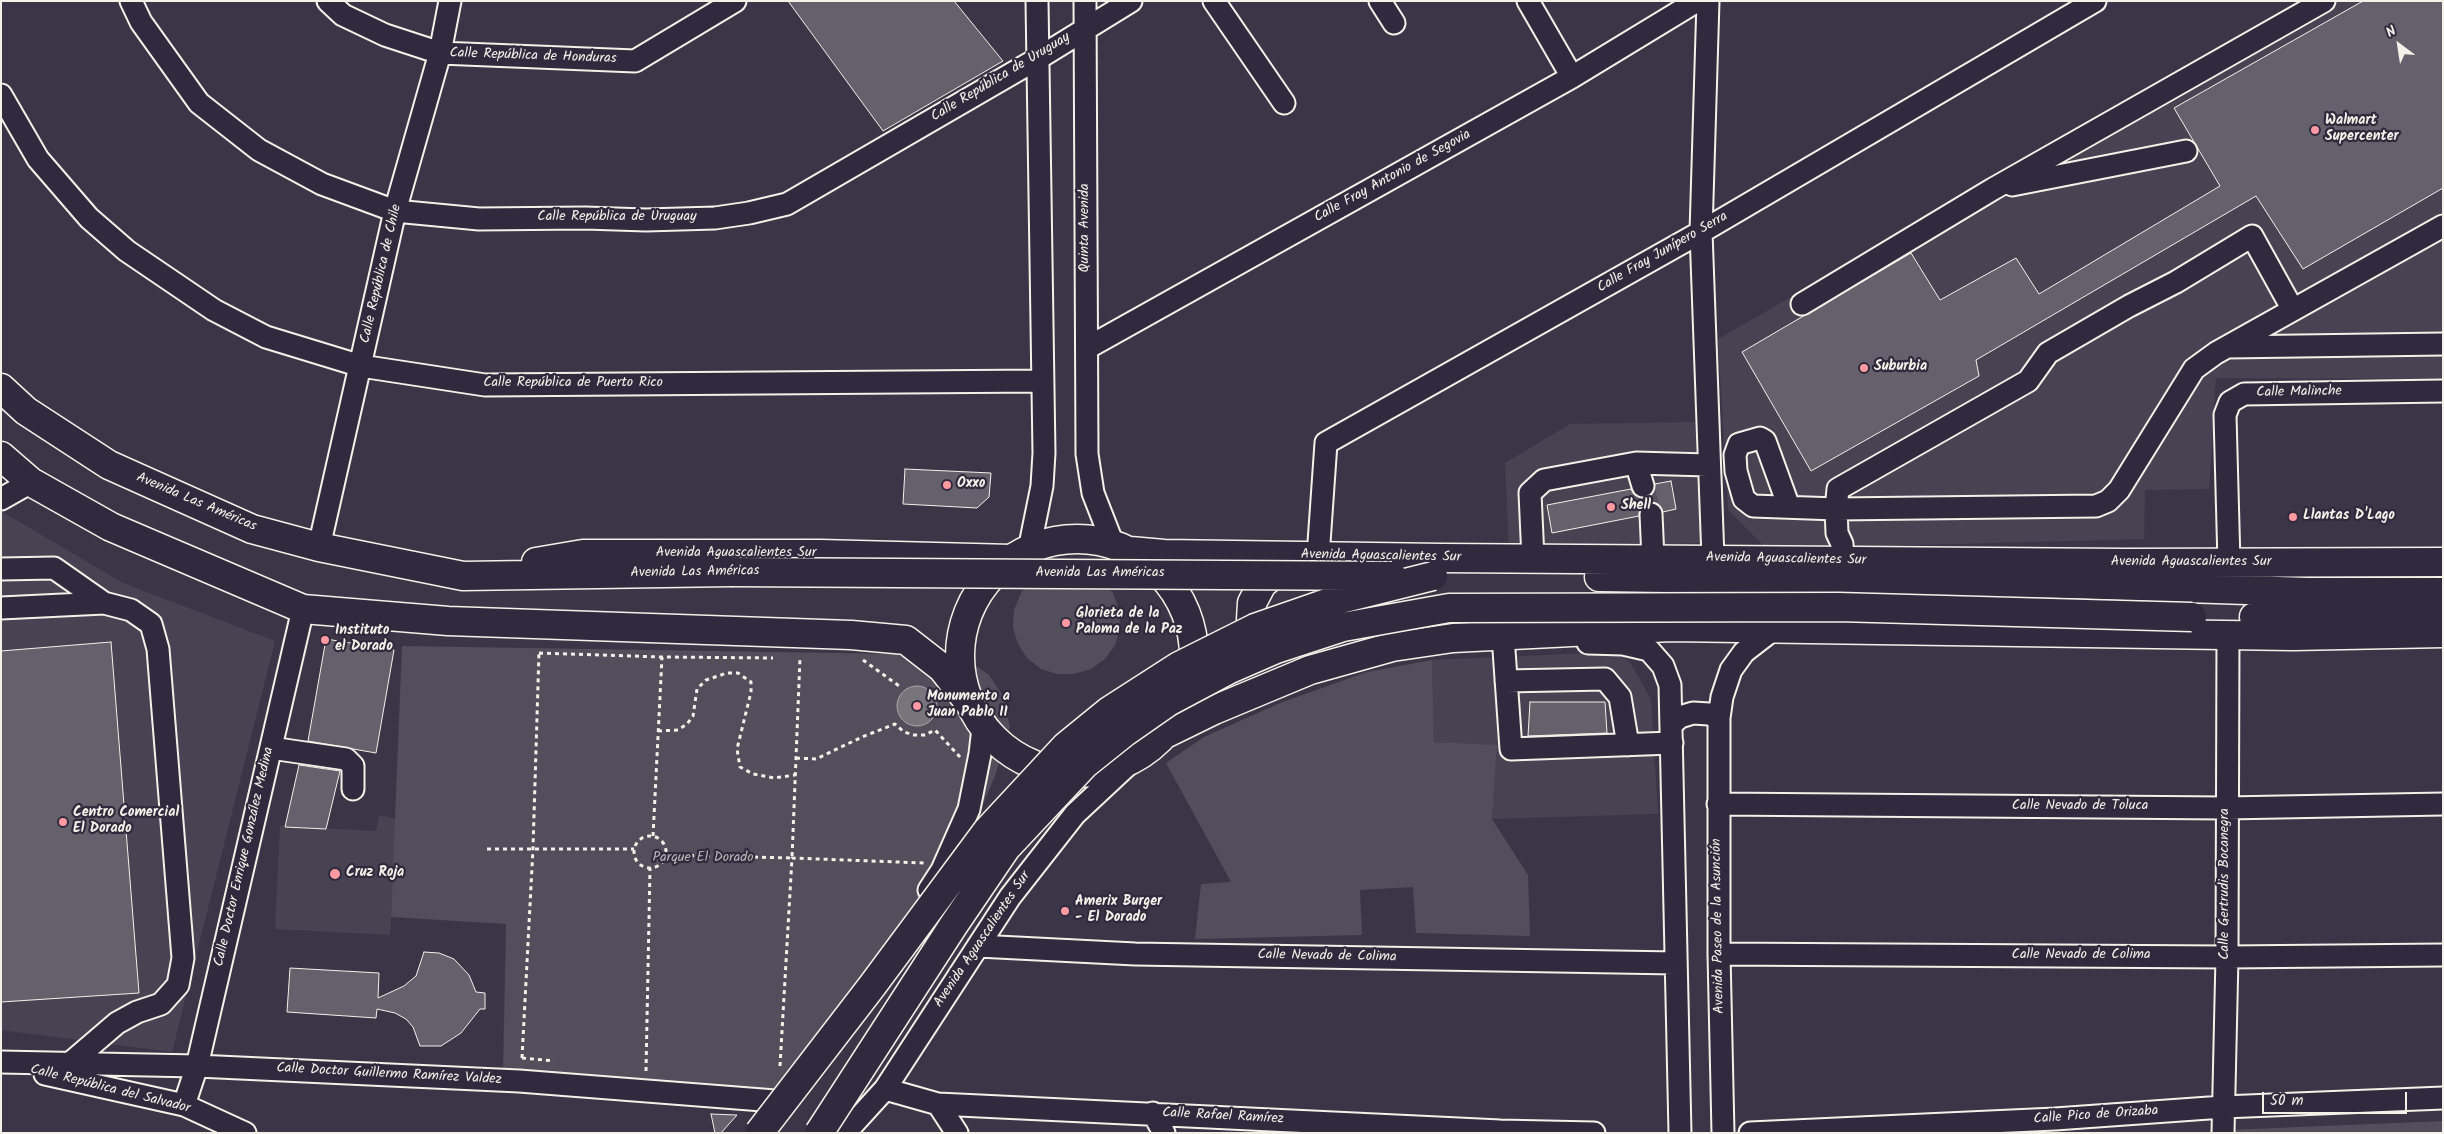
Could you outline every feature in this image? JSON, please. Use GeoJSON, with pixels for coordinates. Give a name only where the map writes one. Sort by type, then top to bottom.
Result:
{"type":"FeatureCollection","features":[{"type":"Feature","properties":{"kind":"main road","name":"Avenida Las Américas"},"geometry":{"type":"LineString","coordinates":[[1,388],[26,411],[110,465],[252,529],[319,547],[464,576],[731,572],[1433,576]]}},
{"type":"Feature","properties":{"kind":"main road"},"geometry":{"type":"LineString","coordinates":[[1,456],[32,482],[111,528],[303,609],[448,621],[540,624]]}},
{"type":"Feature","properties":{"kind":"main road","name":"Avenida Aguascalientes Sur"},"geometry":{"type":"LineString","coordinates":[[967,700],[960,669],[961,637],[970,607],[983,587],[1020,554],[1049,542],[1070,539],[1092,540],[1122,548],[1164,554],[1532,559],[2229,563],[2443,562]]}},
{"type":"Feature","properties":{"kind":"main road","name":"Avenida Aguascalientes Sur"},"geometry":{"type":"LineString","coordinates":[[540,624],[851,635],[906,640],[942,668],[967,700],[983,728],[1007,752],[1037,767],[1069,774],[1103,771],[1134,760],[1167,733],[1182,711],[1191,686],[1195,660],[1193,633],[1185,608],[1171,585],[1153,566],[1122,548]]}},
{"type":"Feature","properties":{"kind":"main road","name":"Avenida Aguascalientes Sur"},"geometry":{"type":"LineString","coordinates":[[464,576],[583,554],[1020,554]]}},
{"type":"Feature","properties":{"kind":"main road"},"geometry":{"type":"LineString","coordinates":[[1310,670],[1282,663],[1263,645],[1256,635],[1251,620],[1252,603],[1256,592],[1274,574],[1318,556]]}},
{"type":"Feature","properties":{"kind":"main road","name":"Avenida Aguascalientes Sur"},"geometry":{"type":"LineString","coordinates":[[759,1133],[872,986],[928,907],[987,831],[1066,746],[1109,710],[1179,666],[1255,628],[1333,601],[1433,576],[2063,584],[2308,592],[2443,592]]}},
{"type":"Feature","properties":{"kind":"main road"},"geometry":{"type":"LineString","coordinates":[[819,1133],[952,926],[1006,848],[1085,764],[1125,732],[1176,698],[1230,669],[1276,649],[1326,632],[1343,627],[1449,608],[1838,607],[2261,618],[2443,612]]}},
{"type":"Feature","properties":{"kind":"main road"},"geometry":{"type":"LineString","coordinates":[[1167,733],[1214,710],[1310,670],[1392,647],[1453,638],[1671,627],[2293,636],[2443,633]]}},
{"type":"Feature","properties":{"kind":"street","name":"Calle República de Uruguay"},"geometry":{"type":"LineString","coordinates":[[130,1],[142,22],[199,103],[227,127],[259,150],[322,184],[395,211],[479,218],[646,220],[715,218],[749,214],[787,204],[1037,59],[1131,1]]}},
{"type":"Feature","properties":{"kind":"street","name":"Calle República de Honduras"},"geometry":{"type":"LineString","coordinates":[[328,1],[343,15],[385,35],[440,53],[635,61],[735,1]]}},
{"type":"Feature","properties":{"kind":"street","name":"Calle República de Chile"},"geometry":{"type":"LineString","coordinates":[[319,547],[395,211],[440,53],[450,1]]}},
{"type":"Feature","properties":{"kind":"street"},"geometry":{"type":"LineString","coordinates":[[1020,554],[1042,486],[1044,453],[1037,1]]}},
{"type":"Feature","properties":{"kind":"street","name":"Quinta Avenida"},"geometry":{"type":"LineString","coordinates":[[1085,1],[1087,454],[1093,493],[1122,548]]}},
{"type":"Feature","properties":{"kind":"street"},"geometry":{"type":"LineString","coordinates":[[1214,1],[1284,104]]}},
{"type":"Feature","properties":{"kind":"street"},"geometry":{"type":"LineString","coordinates":[[1380,1],[1394,23]]}},
{"type":"Feature","properties":{"kind":"street"},"geometry":{"type":"LineString","coordinates":[[1528,1],[1572,77]]}},
{"type":"Feature","properties":{"kind":"street","name":"Calle Fray Antonio de Segovia"},"geometry":{"type":"LineString","coordinates":[[1087,348],[1572,77],[1697,1]]}},
{"type":"Feature","properties":{"kind":"street"},"geometry":{"type":"LineString","coordinates":[[1708,1],[1701,232],[1712,559]]}},
{"type":"Feature","properties":{"kind":"street","name":"Calle Fray Junípero Serra"},"geometry":{"type":"LineString","coordinates":[[1318,556],[1326,443],[1701,232],[2096,1]]}},
{"type":"Feature","properties":{"kind":"street"},"geometry":{"type":"LineString","coordinates":[[1802,304],[1993,189],[2324,1]]}},
{"type":"Feature","properties":{"kind":"street","name":"Calle República de Puerto Rico"},"geometry":{"type":"LineString","coordinates":[[1,95],[38,159],[89,218],[127,251],[214,310],[266,337],[361,366],[485,385],[1042,381]]}},
{"type":"Feature","properties":{"kind":"street"},"geometry":{"type":"LineString","coordinates":[[1993,189],[2186,151]]}},
{"type":"Feature","properties":{"kind":"street"},"geometry":{"type":"LineString","coordinates":[[1789,507],[1836,509],[2096,506],[2108,501],[2119,490],[2194,370],[2216,353],[2443,226]]}},
{"type":"Feature","properties":{"kind":"street"},"geometry":{"type":"LineString","coordinates":[[1843,560],[1842,544],[1837,534],[1836,509],[1838,489],[2028,380],[2048,353],[2129,306],[2176,282],[2252,236],[2293,310]]}},
{"type":"Feature","properties":{"kind":"street"},"geometry":{"type":"LineString","coordinates":[[2227,347],[2443,344]]}},
{"type":"Feature","properties":{"kind":"street","name":"Calle Malinche"},"geometry":{"type":"LineString","coordinates":[[2229,563],[2225,415],[2230,402],[2244,394],[2443,391]]}},
{"type":"Feature","properties":{"kind":"street"},"geometry":{"type":"LineString","coordinates":[[1532,559],[1530,493],[1544,480],[1636,463],[1708,464]]}},
{"type":"Feature","properties":{"kind":"street"},"geometry":{"type":"LineString","coordinates":[[1636,463],[1644,486]]}},
{"type":"Feature","properties":{"kind":"street"},"geometry":{"type":"LineString","coordinates":[[1,499],[32,482]]}},
{"type":"Feature","properties":{"kind":"street"},"geometry":{"type":"LineString","coordinates":[[1651,514],[1652,559]]}},
{"type":"Feature","properties":{"kind":"street"},"geometry":{"type":"LineString","coordinates":[[1,569],[54,568],[104,602],[130,610],[151,624],[158,649],[183,958],[178,984],[161,1004],[138,1012],[116,1023],[68,1065]]}},
{"type":"Feature","properties":{"kind":"street"},"geometry":{"type":"LineString","coordinates":[[1,608],[104,602]]}},
{"type":"Feature","properties":{"kind":"street","name":"Calle Doctor Enrique González Medina"},"geometry":{"type":"LineString","coordinates":[[184,1104],[196,1066],[303,609]]}},
{"type":"Feature","properties":{"kind":"street","name":"Avenida Paseo de la Asunción"},"geometry":{"type":"LineString","coordinates":[[1723,1133],[1718,954],[1719,718],[1722,697],[1731,670],[1744,652],[1775,628]]}},
{"type":"Feature","properties":{"kind":"street","name":"Calle Gertrudis Bocanegra"},"geometry":{"type":"LineString","coordinates":[[2223,1133],[2227,958],[2228,635]]}},
{"type":"Feature","properties":{"kind":"street"},"geometry":{"type":"LineString","coordinates":[[1680,1133],[1676,963],[1671,734],[1670,685],[1663,666],[1649,650],[1623,644],[1528,642],[1506,636],[1506,681],[1511,749],[1628,745],[1671,734],[1680,717],[1693,714],[1709,714],[1719,718]]}},
{"type":"Feature","properties":{"kind":"street"},"geometry":{"type":"LineString","coordinates":[[1506,681],[1605,679],[1620,697],[1628,745]]}},
{"type":"Feature","properties":{"kind":"street"},"geometry":{"type":"LineString","coordinates":[[747,1133],[776,1101],[898,937],[942,870],[969,809],[983,728]]}},
{"type":"Feature","properties":{"kind":"street"},"geometry":{"type":"LineString","coordinates":[[271,748],[346,759],[353,766],[353,789]]}},
{"type":"Feature","properties":{"kind":"street","name":"Avenida Aguascalientes Sur"},"geometry":{"type":"LineString","coordinates":[[845,1133],[885,1088],[1010,897],[1075,814],[1134,760]]}},
{"type":"Feature","properties":{"kind":"street","name":"Calle Nevado de Toluca"},"geometry":{"type":"LineString","coordinates":[[1718,804],[2226,808],[2443,804]]}},
{"type":"Feature","properties":{"kind":"street","name":"Calle Nevado de Colima"},"geometry":{"type":"LineString","coordinates":[[978,946],[1135,954],[1676,963]]}},
{"type":"Feature","properties":{"kind":"street","name":"Calle Nevado de Colima"},"geometry":{"type":"LineString","coordinates":[[1718,954],[2227,958],[2443,955]]}},
{"type":"Feature","properties":{"kind":"street","name":"Calle Doctor Guillermo Ramírez Valdez"},"geometry":{"type":"LineString","coordinates":[[1,1063],[196,1066],[520,1081],[776,1101]]}},
{"type":"Feature","properties":{"kind":"street","name":"Calle República del Salvador"},"geometry":{"type":"LineString","coordinates":[[1,1063],[184,1104],[245,1133]]}},
{"type":"Feature","properties":{"kind":"street","name":"Calle Rafael Ramírez"},"geometry":{"type":"LineString","coordinates":[[885,1088],[938,1104],[1153,1113],[1330,1127],[1594,1133]]}},
{"type":"Feature","properties":{"kind":"street","name":"Calle Pico de Orizaba"},"geometry":{"type":"LineString","coordinates":[[1750,1133],[2055,1126],[2223,1107],[2443,1098]]}},
{"type":"Feature","properties":{"kind":"street"},"geometry":{"type":"LineString","coordinates":[[938,1104],[957,1133]]}},
{"type":"Feature","properties":{"kind":"street"},"geometry":{"type":"LineString","coordinates":[[1153,1113],[1164,1133]]}},
{"type":"Feature","properties":{"kind":"path"},"geometry":{"type":"LineString","coordinates":[[540,624],[522,1058],[560,1062]]}},
{"type":"Feature","properties":{"kind":"path"},"geometry":{"type":"LineString","coordinates":[[539,653],[780,658]]}},
{"type":"Feature","properties":{"kind":"path"},"geometry":{"type":"LineString","coordinates":[[653,836],[662,657]]}},
{"type":"Feature","properties":{"kind":"path"},"geometry":{"type":"LineString","coordinates":[[790,658],[808,658]]}},
{"type":"Feature","properties":{"kind":"path"},"geometry":{"type":"LineString","coordinates":[[780,1070],[792,858],[800,658]]}},
{"type":"Feature","properties":{"kind":"path"},"geometry":{"type":"LineString","coordinates":[[870,659],[860,659],[902,688]]}},
{"type":"Feature","properties":{"kind":"path"},"geometry":{"type":"LineString","coordinates":[[658,731],[678,730],[687,724],[693,716],[697,689],[706,680],[727,673],[738,673],[751,682],[752,692],[737,749],[740,767],[753,774],[774,778],[795,775]]}},
{"type":"Feature","properties":{"kind":"path"},"geometry":{"type":"LineString","coordinates":[[796,758],[816,759],[895,724],[904,732],[914,735],[925,735],[936,730],[966,764]]}},
{"type":"Feature","properties":{"kind":"path"},"geometry":{"type":"LineString","coordinates":[[653,836],[662,841],[666,855],[661,865],[650,868],[639,865],[634,855],[634,849],[638,840],[653,836]]}},
{"type":"Feature","properties":{"kind":"path"},"geometry":{"type":"LineString","coordinates":[[487,849],[634,849]]}},
{"type":"Feature","properties":{"kind":"path"},"geometry":{"type":"LineString","coordinates":[[666,855],[930,863]]}},
{"type":"Feature","properties":{"kind":"path"},"geometry":{"type":"LineString","coordinates":[[646,1071],[650,868]]}},
{"type":"Feature","properties":{"kind":"path"},"geometry":{"type":"LineString","coordinates":[[636,1070],[655,1072]]}},
{"type":"Feature","properties":{"kind":"shaded area"},"geometry":{"type":"Polygon","coordinates":[[[2307,1],[2443,1],[2443,379],[2216,378],[2209,489],[2145,490],[2144,539],[1767,549],[1728,510],[1718,339],[2307,1]]]}},
{"type":"Feature","properties":{"kind":"shaded area"},"geometry":{"type":"Polygon","coordinates":[[[1695,422],[1702,543],[1509,550],[1505,463],[1570,424],[1695,422]]]}},
{"type":"Feature","properties":{"kind":"shaded area","name":"Centro Comercial El Dorado"},"geometry":{"type":"Polygon","coordinates":[[[1,511],[123,583],[275,641],[172,1052],[1,1030],[1,511]]]}},
{"type":"Feature","properties":{"kind":"shaded area"},"geometry":{"type":"Polygon","coordinates":[[[1614,652],[1630,662],[1651,699],[1658,814],[1492,819],[1497,746],[1434,742],[1432,660],[1614,652]]]}},
{"type":"Feature","properties":{"kind":"shaded area"},"geometry":{"type":"Polygon","coordinates":[[[921,686],[928,689],[934,695],[937,706],[936,714],[928,723],[921,726],[913,726],[906,723],[898,714],[897,702],[900,695],[909,687],[921,686]]]}},
{"type":"Feature","properties":{"kind":"shaded area","name":"Cruz Roja"},"geometry":{"type":"Polygon","coordinates":[[[379,815],[396,819],[390,935],[275,929],[280,826],[376,831],[379,815]]]}},
{"type":"Feature","properties":{"kind":"green space","name":"Glorieta de la Paloma de la Paz"},"geometry":{"type":"Polygon","coordinates":[[[1033,579],[1101,580],[1113,593],[1119,610],[1120,629],[1115,645],[1105,659],[1091,669],[1074,674],[1057,674],[1041,669],[1027,658],[1018,644],[1013,628],[1014,610],[1021,593],[1033,579]]]}},
{"type":"Feature","properties":{"kind":"green space","name":"Parque El Dorado"},"geometry":{"type":"Polygon","coordinates":[[[402,646],[961,655],[989,675],[1003,696],[1010,727],[995,776],[959,861],[783,1090],[503,1071],[506,924],[391,917],[402,646]]]}},
{"type":"Feature","properties":{"kind":"green space"},"geometry":{"type":"Polygon","coordinates":[[[1432,660],[1434,742],[1497,745],[1492,819],[1528,875],[1530,936],[1416,933],[1413,887],[1360,890],[1362,935],[1195,939],[1201,884],[1231,882],[1166,763],[1204,737],[1280,703],[1367,672],[1432,660]]]}},
{"type":"Feature","properties":{"kind":"green space"},"geometry":{"type":"Polygon","coordinates":[[[2443,1121],[2443,1133],[2227,1133],[2227,1130],[2443,1121]]]}},
{"type":"Feature","properties":{"kind":"building"},"geometry":{"type":"Polygon","coordinates":[[[788,1],[954,1],[1003,61],[883,131],[788,1]]]}},
{"type":"Feature","properties":{"kind":"building"},"geometry":{"type":"Polygon","coordinates":[[[2363,1],[2443,1],[2443,188],[2303,269],[2256,196],[1976,360],[1979,376],[1811,471],[1742,352],[1911,253],[1940,300],[2016,258],[2039,294],[2220,186],[2174,108],[2363,1]]]}},
{"type":"Feature","properties":{"kind":"building","name":"Oxxo"},"geometry":{"type":"Polygon","coordinates":[[[905,469],[991,473],[989,497],[977,508],[903,504],[905,469]]]}},
{"type":"Feature","properties":{"kind":"building","name":"Shell"},"geometry":{"type":"Polygon","coordinates":[[[1671,481],[1676,509],[1663,512],[1657,503],[1650,502],[1640,508],[1639,516],[1552,533],[1547,505],[1631,489],[1635,495],[1646,498],[1652,494],[1655,484],[1671,481]]]}},
{"type":"Feature","properties":{"kind":"building"},"geometry":{"type":"Polygon","coordinates":[[[326,639],[394,650],[376,753],[308,741],[326,639]]]}},
{"type":"Feature","properties":{"kind":"building","name":"Centro Comercial El Dorado"},"geometry":{"type":"Polygon","coordinates":[[[111,642],[139,993],[1,1002],[1,651],[111,642]]]}},
{"type":"Feature","properties":{"kind":"building"},"geometry":{"type":"Polygon","coordinates":[[[1530,702],[1605,702],[1607,733],[1528,736],[1530,702]]]}},
{"type":"Feature","properties":{"kind":"building"},"geometry":{"type":"Polygon","coordinates":[[[299,765],[340,771],[326,829],[285,827],[299,765]]]}},
{"type":"Feature","properties":{"kind":"building"},"geometry":{"type":"Polygon","coordinates":[[[424,952],[439,953],[454,959],[469,975],[476,992],[485,993],[485,1009],[480,1009],[461,1033],[441,1046],[420,1046],[413,1027],[406,1019],[395,1013],[377,1009],[376,1018],[287,1012],[290,968],[379,973],[378,998],[404,986],[416,976],[424,952]]]}},
{"type":"Feature","properties":{"kind":"building"},"geometry":{"type":"Polygon","coordinates":[[[711,1114],[737,1115],[721,1133],[715,1133],[711,1114]]]}},
{"type":"Feature","properties":{"kind":"tunnel"},"geometry":{"type":"LineString","coordinates":[[1643,486],[1651,514]]}},
{"type":"Feature","properties":{"kind":"place","name":"Walmart Supercenter"},"geometry":{"type":"Point","coordinates":[2315,130]}},
{"type":"Feature","properties":{"kind":"place","name":"Suburbia"},"geometry":{"type":"Point","coordinates":[1864,368]}},
{"type":"Feature","properties":{"kind":"place","name":"Oxxo"},"geometry":{"type":"Point","coordinates":[947,485]}},
{"type":"Feature","properties":{"kind":"place","name":"Shell"},"geometry":{"type":"Point","coordinates":[1611,507]}},
{"type":"Feature","properties":{"kind":"place","name":"Llantas D'Lago"},"geometry":{"type":"Point","coordinates":[2293,517]}},
{"type":"Feature","properties":{"kind":"place","name":"Glorieta de la Paloma de la Paz"},"geometry":{"type":"Point","coordinates":[1066,623]}},
{"type":"Feature","properties":{"kind":"place","name":"Instituto el Dorado"},"geometry":{"type":"Point","coordinates":[325,640]}},
{"type":"Feature","properties":{"kind":"place","name":"Monumento a Juan Pablo II"},"geometry":{"type":"Point","coordinates":[917,706]}},
{"type":"Feature","properties":{"kind":"place","name":"Centro Comercial El Dorado"},"geometry":{"type":"Point","coordinates":[63,822]}},
{"type":"Feature","properties":{"kind":"place","name":"Cruz Roja"},"geometry":{"type":"Point","coordinates":[335,874]}},
{"type":"Feature","properties":{"kind":"place","name":"Amerix Burger - El Dorado"},"geometry":{"type":"Point","coordinates":[1065,911]}}]}
